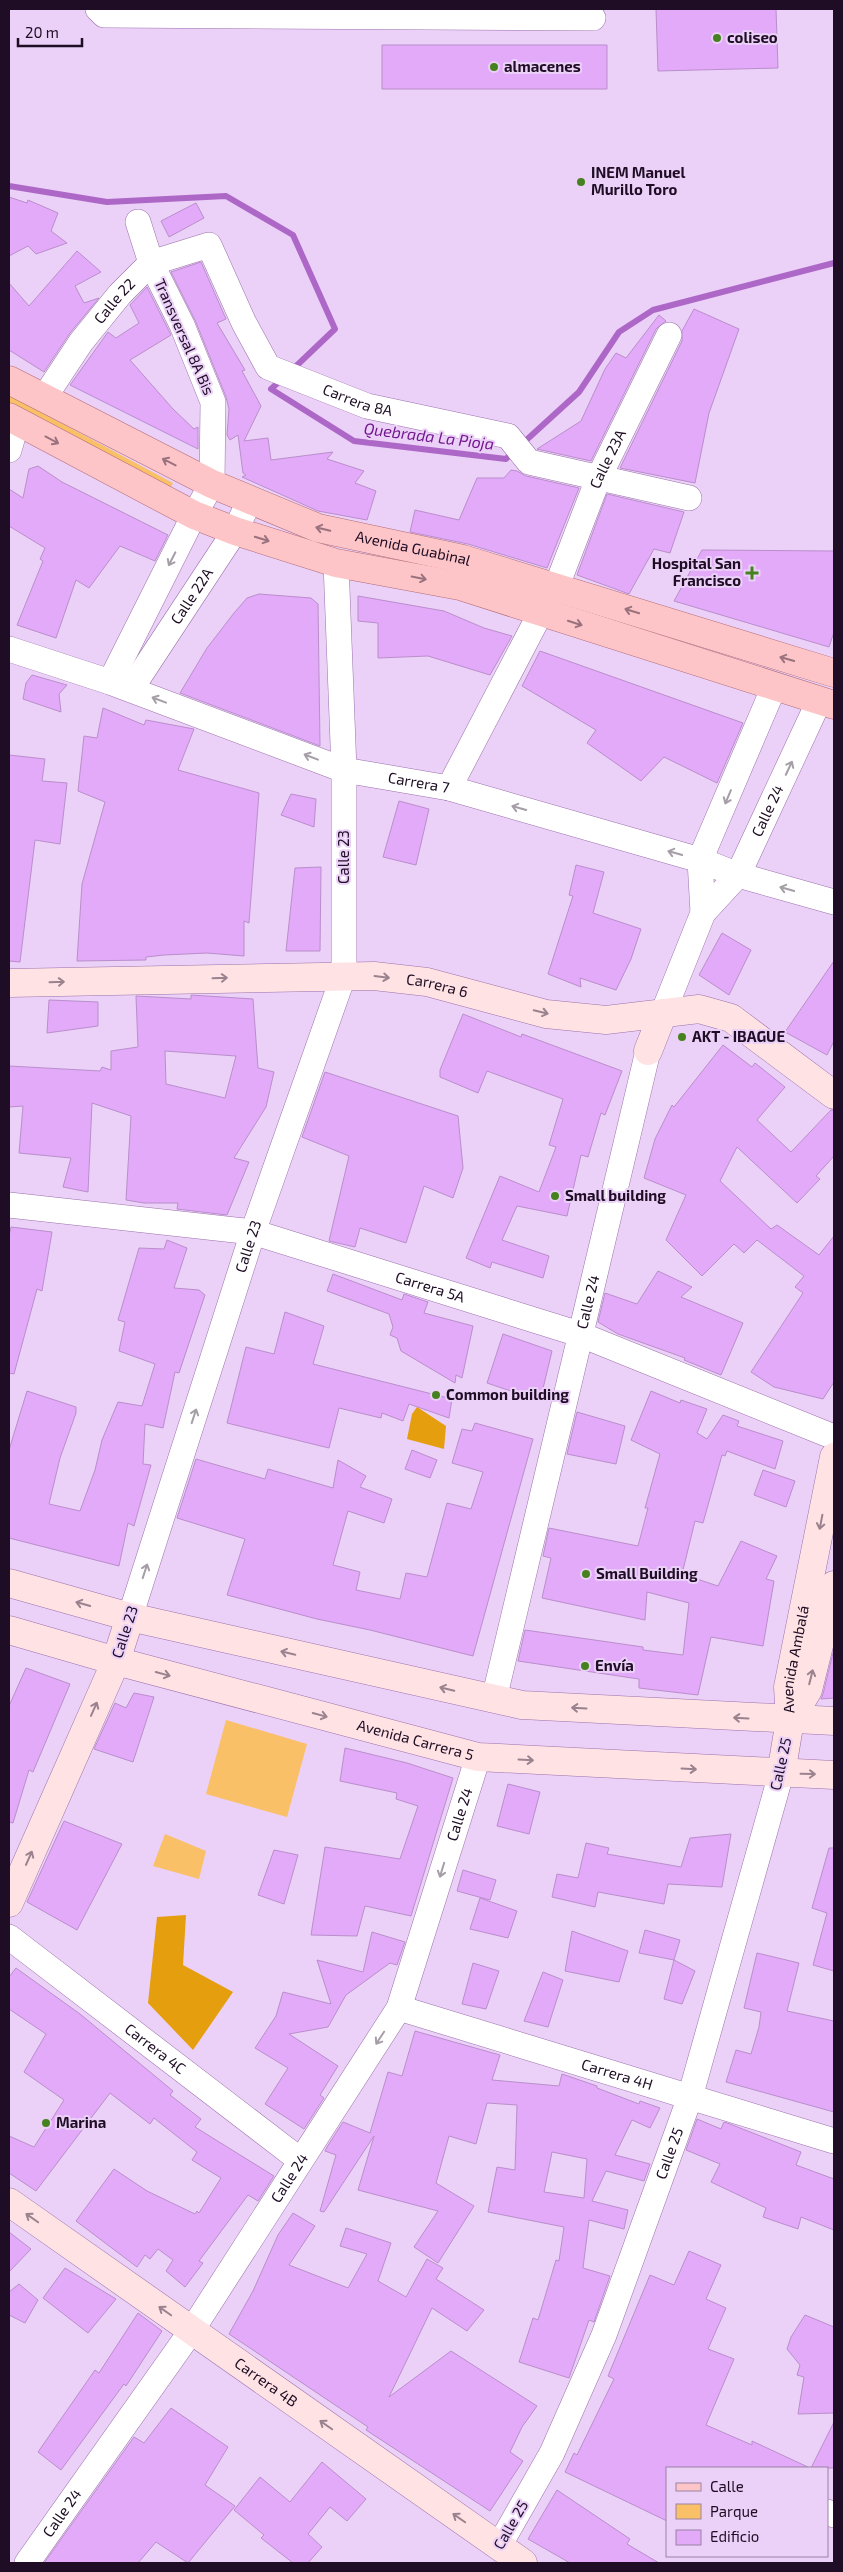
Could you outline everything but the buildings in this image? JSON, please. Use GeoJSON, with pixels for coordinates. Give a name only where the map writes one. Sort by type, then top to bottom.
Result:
{"type":"FeatureCollection","features":[{"type":"Feature","properties":{"kind":"main road","name":"Avenida Guabinal"},"geometry":{"type":"LineString","coordinates":[[9,380],[46,396],[212,484],[318,528],[464,559],[834,673]]}},
{"type":"Feature","properties":{"kind":"main road","name":"Avenida Guabinal"},"geometry":{"type":"LineString","coordinates":[[13,420],[194,515],[235,531],[336,563],[460,586],[827,703]]}},
{"type":"Feature","properties":{"kind":"main road","name":"Carrera 6"},"geometry":{"type":"LineString","coordinates":[[9,983],[344,974],[427,982],[546,1014],[606,1020],[698,1009],[732,1018],[834,1095]]}},
{"type":"Feature","properties":{"kind":"main road","name":"Calle 24"},"geometry":{"type":"LineString","coordinates":[[648,1051],[663,1013]]}},
{"type":"Feature","properties":{"kind":"main road","name":"Avenida Ambalá"},"geometry":{"type":"LineString","coordinates":[[790,1720],[788,1687],[834,1457]]}},
{"type":"Feature","properties":{"kind":"main road"},"geometry":{"type":"LineString","coordinates":[[9,1583],[130,1617],[522,1705],[834,1721]]}},
{"type":"Feature","properties":{"kind":"main road","name":"Avenida Ambalá"},"geometry":{"type":"LineString","coordinates":[[790,1720],[808,1690],[834,1585]]}},
{"type":"Feature","properties":{"kind":"main road","name":"Calle 23"},"geometry":{"type":"LineString","coordinates":[[9,1903],[116,1662],[130,1617]]}},
{"type":"Feature","properties":{"kind":"main road","name":"Avenida Carrera 5"},"geometry":{"type":"LineString","coordinates":[[9,1630],[116,1662],[478,1757],[781,1774],[834,1775]]}},
{"type":"Feature","properties":{"kind":"main road","name":"Calle 25"},"geometry":{"type":"LineString","coordinates":[[781,1774],[790,1720]]}},
{"type":"Feature","properties":{"kind":"main road","name":"Carrera 4B"},"geometry":{"type":"LineString","coordinates":[[9,2202],[192,2330],[493,2555],[523,2563]]}},
{"type":"Feature","properties":{"kind":"street"},"geometry":{"type":"LineString","coordinates":[[98,9],[104,15],[593,18]]}},
{"type":"Feature","properties":{"kind":"street","name":"Transversal 8A Bis"},"geometry":{"type":"LineString","coordinates":[[138,222],[151,263],[182,324],[213,402],[212,484]]}},
{"type":"Feature","properties":{"kind":"street","name":"Calle 22"},"geometry":{"type":"LineString","coordinates":[[46,396],[81,342],[120,294],[151,263],[209,245]]}},
{"type":"Feature","properties":{"kind":"street","name":"Carrera 8A"},"geometry":{"type":"LineString","coordinates":[[209,245],[244,323],[268,367],[367,406],[508,436],[529,462],[689,498]]}},
{"type":"Feature","properties":{"kind":"street","name":"Calle 23A"},"geometry":{"type":"LineString","coordinates":[[556,588],[598,479],[670,336]]}},
{"type":"Feature","properties":{"kind":"street"},"geometry":{"type":"LineString","coordinates":[[9,450],[13,420]]}},
{"type":"Feature","properties":{"kind":"street","name":"Calle 22A"},"geometry":{"type":"LineString","coordinates":[[120,686],[194,515],[212,484]]}},
{"type":"Feature","properties":{"kind":"street","name":"Calle 22A"},"geometry":{"type":"LineString","coordinates":[[120,686],[235,531],[250,500]]}},
{"type":"Feature","properties":{"kind":"street","name":"Calle 23"},"geometry":{"type":"LineString","coordinates":[[130,1617],[253,1232],[344,974],[344,770],[336,563]]}},
{"type":"Feature","properties":{"kind":"street"},"geometry":{"type":"LineString","coordinates":[[449,788],[542,612]]}},
{"type":"Feature","properties":{"kind":"street","name":"Carrera 7"},"geometry":{"type":"LineString","coordinates":[[9,648],[120,686],[344,770],[449,788],[700,860],[738,875],[834,902]]}},
{"type":"Feature","properties":{"kind":"street","name":"Calle 24"},"geometry":{"type":"LineString","coordinates":[[704,913],[700,860],[774,687]]}},
{"type":"Feature","properties":{"kind":"street","name":"Calle 24"},"geometry":{"type":"LineString","coordinates":[[663,1013],[704,913],[738,875],[827,703]]}},
{"type":"Feature","properties":{"kind":"street","name":"Calle 24"},"geometry":{"type":"LineString","coordinates":[[494,1699],[579,1334],[648,1051]]}},
{"type":"Feature","properties":{"kind":"street","name":"Carrera 5A"},"geometry":{"type":"LineString","coordinates":[[9,1205],[253,1232],[579,1334],[834,1438]]}},
{"type":"Feature","properties":{"kind":"street","name":"Calle 24"},"geometry":{"type":"LineString","coordinates":[[27,2563],[192,2330],[399,2008],[478,1757]]}},
{"type":"Feature","properties":{"kind":"street","name":"Calle 25"},"geometry":{"type":"LineString","coordinates":[[493,2555],[552,2453],[604,2335],[690,2097],[781,1774]]}},
{"type":"Feature","properties":{"kind":"street","name":"Carrera 4C"},"geometry":{"type":"LineString","coordinates":[[9,1937],[300,2160]]}},
{"type":"Feature","properties":{"kind":"street","name":"Carrera 4H"},"geometry":{"type":"LineString","coordinates":[[399,2008],[834,2141]]}},
{"type":"Feature","properties":{"kind":"green space"},"geometry":{"type":"Polygon","coordinates":[[[9,395],[173,483],[170,489],[9,403],[9,395]]]}},
{"type":"Feature","properties":{"kind":"green space"},"geometry":{"type":"Polygon","coordinates":[[[226,1720],[307,1744],[287,1817],[206,1794],[226,1720]]]}},
{"type":"Feature","properties":{"kind":"green space"},"geometry":{"type":"Polygon","coordinates":[[[165,1834],[206,1851],[199,1879],[153,1866],[165,1834]]]}},
{"type":"Feature","properties":{"kind":"shaded area"},"geometry":{"type":"Polygon","coordinates":[[[417,1407],[446,1426],[444,1449],[407,1439],[412,1414],[417,1407]]]}},
{"type":"Feature","properties":{"kind":"shaded area"},"geometry":{"type":"Polygon","coordinates":[[[186,1915],[183,1965],[233,1992],[193,2050],[148,2003],[157,1917],[186,1915]]]}},
{"type":"Feature","properties":{"kind":"waterway","name":"Quebrada La Pioja"},"geometry":{"type":"LineString","coordinates":[[9,186],[107,202],[226,196],[293,235],[335,329],[292,370]]}},
{"type":"Feature","properties":{"kind":"waterway","name":"Quebrada La Pioja"},"geometry":{"type":"LineString","coordinates":[[522,444],[579,392],[619,332],[653,310],[834,263]]}},
{"type":"Feature","properties":{"kind":"waterway","name":"Quebrada La Pioja"},"geometry":{"type":"LineString","coordinates":[[282,379],[271,389],[354,441],[506,459],[514,451]]}},
{"type":"Feature","properties":{"kind":"place","name":"coliseo"},"geometry":{"type":"Point","coordinates":[717,38]}},
{"type":"Feature","properties":{"kind":"place","name":"almacenes"},"geometry":{"type":"Point","coordinates":[494,67]}},
{"type":"Feature","properties":{"kind":"place","name":"INEM Manuel Murillo Toro"},"geometry":{"type":"Point","coordinates":[581,182]}},
{"type":"Feature","properties":{"kind":"place","name":"Hospital San Francisco"},"geometry":{"type":"Point","coordinates":[752,573]}},
{"type":"Feature","properties":{"kind":"place","name":"AKT - IBAGUE"},"geometry":{"type":"Point","coordinates":[682,1037]}},
{"type":"Feature","properties":{"kind":"place","name":"Small building"},"geometry":{"type":"Point","coordinates":[555,1196]}},
{"type":"Feature","properties":{"kind":"place","name":"Common building"},"geometry":{"type":"Point","coordinates":[436,1395]}},
{"type":"Feature","properties":{"kind":"place","name":"Small Building"},"geometry":{"type":"Point","coordinates":[586,1574]}},
{"type":"Feature","properties":{"kind":"place","name":"Envía"},"geometry":{"type":"Point","coordinates":[585,1666]}},
{"type":"Feature","properties":{"kind":"place","name":"Marina"},"geometry":{"type":"Point","coordinates":[46,2123]}}]}
